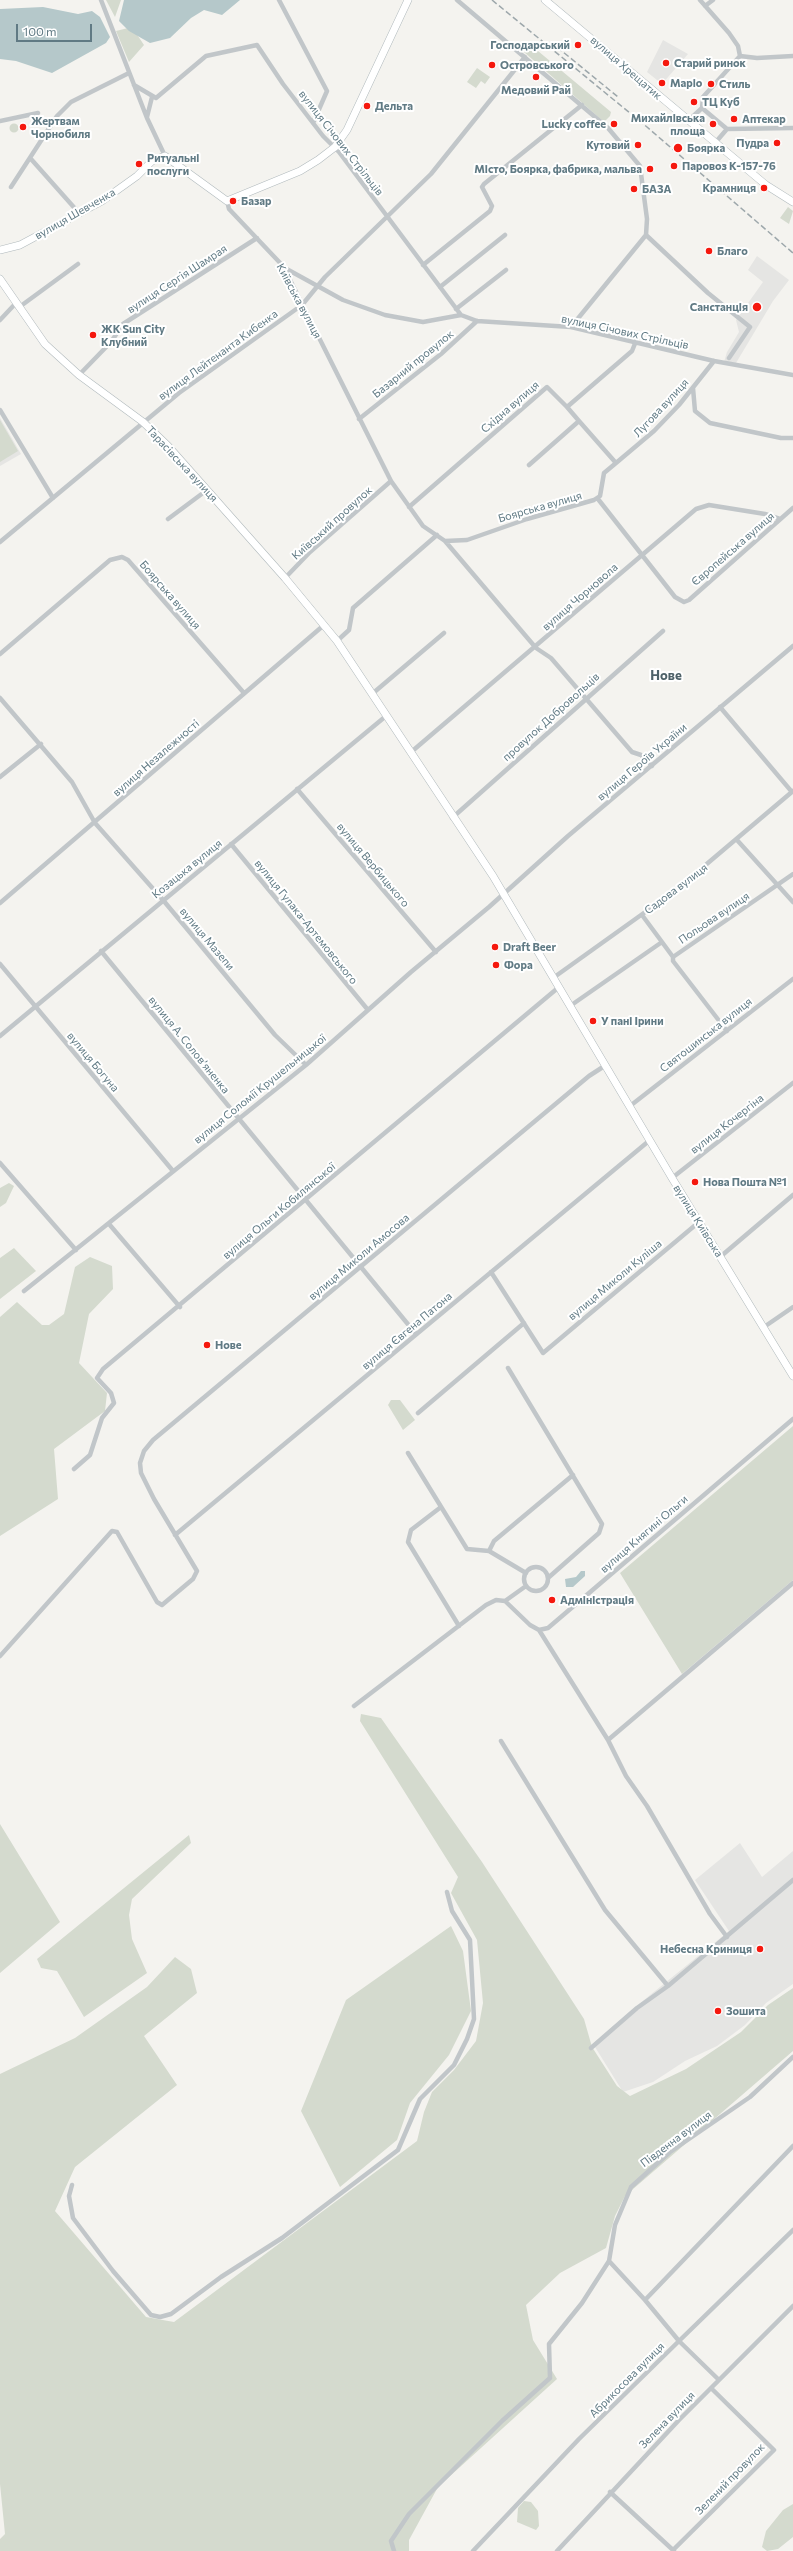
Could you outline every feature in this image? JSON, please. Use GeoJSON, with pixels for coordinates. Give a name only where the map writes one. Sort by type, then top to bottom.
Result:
{"type":"FeatureCollection","features":[{"type":"Feature","properties":{"kind":"street","name":"Київська вулиця"},"geometry":{"type":"LineString","coordinates":[[101,0],[147,118],[165,156],[227,201],[229,209],[283,266],[391,482],[423,526],[445,541],[536,648],[551,658],[632,752],[640,755],[652,766]]}},
{"type":"Feature","properties":{"kind":"street"},"geometry":{"type":"LineString","coordinates":[[279,0],[327,91],[313,123]]}},
{"type":"Feature","properties":{"kind":"street"},"geometry":{"type":"LineString","coordinates":[[227,201],[300,171],[335,147],[347,130],[408,0]]}},
{"type":"Feature","properties":{"kind":"street"},"geometry":{"type":"LineString","coordinates":[[457,0],[618,138],[640,166],[647,220],[646,235],[571,327]]}},
{"type":"Feature","properties":{"kind":"street","name":"вулиця Хрещатик"},"geometry":{"type":"LineString","coordinates":[[545,0],[715,143]]}},
{"type":"Feature","properties":{"kind":"street"},"geometry":{"type":"LineString","coordinates":[[700,0],[738,46],[740,56]]}},
{"type":"Feature","properties":{"kind":"street"},"geometry":{"type":"LineString","coordinates":[[705,6],[713,0]]}},
{"type":"Feature","properties":{"kind":"street","name":"вулиця Січових Стрільців"},"geometry":{"type":"LineString","coordinates":[[152,97],[165,92],[189,68],[206,56],[257,45],[313,123],[335,147],[461,315],[477,321],[571,327],[636,341],[714,361],[793,375]]}},
{"type":"Feature","properties":{"kind":"street"},"geometry":{"type":"LineString","coordinates":[[688,121],[702,108],[703,97],[740,56]]}},
{"type":"Feature","properties":{"kind":"street"},"geometry":{"type":"LineString","coordinates":[[740,56],[757,58],[793,56]]}},
{"type":"Feature","properties":{"kind":"street","name":"вулиця Лейтенанта Кибенка"},"geometry":{"type":"LineString","coordinates":[[0,542],[179,393],[302,305],[316,287],[386,216],[431,174],[525,57]]}},
{"type":"Feature","properties":{"kind":"street"},"geometry":{"type":"LineString","coordinates":[[11,186],[31,158],[57,116],[71,102],[129,73]]}},
{"type":"Feature","properties":{"kind":"street"},"geometry":{"type":"LineString","coordinates":[[134,85],[152,97],[147,118]]}},
{"type":"Feature","properties":{"kind":"street"},"geometry":{"type":"LineString","coordinates":[[422,264],[490,211],[492,206],[482,187],[484,184],[582,106]]}},
{"type":"Feature","properties":{"kind":"street"},"geometry":{"type":"LineString","coordinates":[[702,108],[727,129],[793,128]]}},
{"type":"Feature","properties":{"kind":"street"},"geometry":{"type":"LineString","coordinates":[[0,121],[38,113]]}},
{"type":"Feature","properties":{"kind":"street"},"geometry":{"type":"LineString","coordinates":[[727,129],[715,143],[766,185],[793,202]]}},
{"type":"Feature","properties":{"kind":"street","name":"вулиця Шевченка"},"geometry":{"type":"LineString","coordinates":[[0,250],[20,245],[78,213],[124,186],[152,161],[165,156]]}},
{"type":"Feature","properties":{"kind":"street"},"geometry":{"type":"LineString","coordinates":[[31,158],[78,213]]}},
{"type":"Feature","properties":{"kind":"street"},"geometry":{"type":"LineString","coordinates":[[440,287],[505,234]]}},
{"type":"Feature","properties":{"kind":"street"},"geometry":{"type":"LineString","coordinates":[[646,235],[708,293],[750,327],[729,358]]}},
{"type":"Feature","properties":{"kind":"street","name":"вулиця Сергія Шамрая"},"geometry":{"type":"LineString","coordinates":[[79,375],[112,342],[123,324],[257,238]]}},
{"type":"Feature","properties":{"kind":"street"},"geometry":{"type":"LineString","coordinates":[[0,320],[17,306],[78,264]]}},
{"type":"Feature","properties":{"kind":"street"},"geometry":{"type":"LineString","coordinates":[[283,266],[316,287],[350,303],[404,319],[423,322],[461,315]]}},
{"type":"Feature","properties":{"kind":"street"},"geometry":{"type":"LineString","coordinates":[[456,309],[506,270]]}},
{"type":"Feature","properties":{"kind":"street","name":"Тарасівська вулиця"},"geometry":{"type":"LineString","coordinates":[[0,279],[17,306],[46,344],[79,375],[143,422],[168,446],[285,578],[337,641],[452,818]]}},
{"type":"Feature","properties":{"kind":"street","name":"Базарний провулок"},"geometry":{"type":"LineString","coordinates":[[360,419],[441,354],[477,321]]}},
{"type":"Feature","properties":{"kind":"street"},"geometry":{"type":"LineString","coordinates":[[616,463],[567,407],[632,351],[636,341]]}},
{"type":"Feature","properties":{"kind":"street","name":"Лугова вулиця"},"geometry":{"type":"LineString","coordinates":[[616,463],[654,431],[693,388],[714,361]]}},
{"type":"Feature","properties":{"kind":"street","name":"Східна вулиця"},"geometry":{"type":"LineString","coordinates":[[409,507],[547,387],[567,407]]}},
{"type":"Feature","properties":{"kind":"street"},"geometry":{"type":"LineString","coordinates":[[693,388],[694,411],[710,422],[781,438],[793,438]]}},
{"type":"Feature","properties":{"kind":"street"},"geometry":{"type":"LineString","coordinates":[[0,410],[53,498]]}},
{"type":"Feature","properties":{"kind":"street"},"geometry":{"type":"LineString","coordinates":[[529,465],[579,421]]}},
{"type":"Feature","properties":{"kind":"street","name":"Боярська вулиця"},"geometry":{"type":"LineString","coordinates":[[445,541],[467,540],[527,518],[584,504],[598,498],[604,473],[616,463]]}},
{"type":"Feature","properties":{"kind":"street","name":"Київський провулок"},"geometry":{"type":"LineString","coordinates":[[285,578],[310,552],[391,482]]}},
{"type":"Feature","properties":{"kind":"street"},"geometry":{"type":"LineString","coordinates":[[168,519],[207,490]]}},
{"type":"Feature","properties":{"kind":"street"},"geometry":{"type":"LineString","coordinates":[[598,498],[642,556]]}},
{"type":"Feature","properties":{"kind":"street","name":"вулиця Чорновола"},"geometry":{"type":"LineString","coordinates":[[410,754],[642,556],[703,506],[765,514],[780,519]]}},
{"type":"Feature","properties":{"kind":"street","name":"Європейська вулиця"},"geometry":{"type":"LineString","coordinates":[[642,556],[675,597],[684,602],[689,600],[793,508]]}},
{"type":"Feature","properties":{"kind":"street"},"geometry":{"type":"LineString","coordinates":[[337,641],[349,630],[353,608],[437,535]]}},
{"type":"Feature","properties":{"kind":"street","name":"Боярська вулиця"},"geometry":{"type":"LineString","coordinates":[[0,654],[110,560],[122,557],[128,560],[244,693]]}},
{"type":"Feature","properties":{"kind":"street","name":"вулиця Незалежності"},"geometry":{"type":"LineString","coordinates":[[0,902],[95,823],[324,625]]}},
{"type":"Feature","properties":{"kind":"street","name":"провулок Добровольців"},"geometry":{"type":"LineString","coordinates":[[452,818],[663,631]]}},
{"type":"Feature","properties":{"kind":"street"},"geometry":{"type":"LineString","coordinates":[[372,694],[444,633]]}},
{"type":"Feature","properties":{"kind":"street","name":"вулиця Героїв України"},"geometry":{"type":"LineString","coordinates":[[504,894],[720,707],[793,646]]}},
{"type":"Feature","properties":{"kind":"street","name":"вулиця Мазепи"},"geometry":{"type":"LineString","coordinates":[[0,698],[72,782],[95,823],[162,900],[275,1036],[306,1065]]}},
{"type":"Feature","properties":{"kind":"street"},"geometry":{"type":"LineString","coordinates":[[720,707],[793,792]]}},
{"type":"Feature","properties":{"kind":"street","name":"Козацька вулиця"},"geometry":{"type":"LineString","coordinates":[[0,1036],[162,900],[386,716]]}},
{"type":"Feature","properties":{"kind":"street"},"geometry":{"type":"LineString","coordinates":[[0,777],[41,744]]}},
{"type":"Feature","properties":{"kind":"street","name":"вулиця Вербицького"},"geometry":{"type":"LineString","coordinates":[[297,789],[436,952]]}},
{"type":"Feature","properties":{"kind":"street","name":"Садова вулиця"},"geometry":{"type":"LineString","coordinates":[[553,978],[642,915],[737,840],[793,792]]}},
{"type":"Feature","properties":{"kind":"street","name":"вулиця Київська"},"geometry":{"type":"LineString","coordinates":[[452,818],[504,894],[672,1178],[793,1376]]}},
{"type":"Feature","properties":{"kind":"street"},"geometry":{"type":"LineString","coordinates":[[737,840],[793,902]]}},
{"type":"Feature","properties":{"kind":"street","name":"вулиця Гулака-Артемовського"},"geometry":{"type":"LineString","coordinates":[[231,844],[368,1010]]}},
{"type":"Feature","properties":{"kind":"street","name":"Польова вулиця"},"geometry":{"type":"LineString","coordinates":[[570,1006],[662,942],[673,957],[793,874]]}},
{"type":"Feature","properties":{"kind":"street","name":"вулиця Соломії Крушельницької"},"geometry":{"type":"LineString","coordinates":[[24,1291],[306,1065],[504,894]]}},
{"type":"Feature","properties":{"kind":"street"},"geometry":{"type":"LineString","coordinates":[[642,915],[662,942]]}},
{"type":"Feature","properties":{"kind":"street","name":"вулиця А. Соловʼяненка"},"geometry":{"type":"LineString","coordinates":[[101,951],[305,1200],[362,1266],[416,1334]]}},
{"type":"Feature","properties":{"kind":"street"},"geometry":{"type":"LineString","coordinates":[[673,957],[673,961],[727,1031]]}},
{"type":"Feature","properties":{"kind":"street","name":"вулиця Богуна"},"geometry":{"type":"LineString","coordinates":[[0,964],[173,1171]]}},
{"type":"Feature","properties":{"kind":"street","name":"Святошинська вулиця"},"geometry":{"type":"LineString","coordinates":[[630,1106],[793,979]]}},
{"type":"Feature","properties":{"kind":"street","name":"вулиця Ольги Кобилянської"},"geometry":{"type":"LineString","coordinates":[[74,1469],[90,1455],[102,1418],[114,1403],[111,1393],[97,1378],[103,1369],[180,1307],[559,987]]}},
{"type":"Feature","properties":{"kind":"street","name":"вулиця Миколи Амосова"},"geometry":{"type":"LineString","coordinates":[[175,1535],[141,1473],[140,1463],[144,1451],[153,1440],[589,1076],[606,1065]]}},
{"type":"Feature","properties":{"kind":"street","name":"вулиця Кочергіна"},"geometry":{"type":"LineString","coordinates":[[672,1178],[793,1083]]}},
{"type":"Feature","properties":{"kind":"street","name":"вулиця Євгена Патона"},"geometry":{"type":"LineString","coordinates":[[175,1535],[650,1140]]}},
{"type":"Feature","properties":{"kind":"street"},"geometry":{"type":"LineString","coordinates":[[0,1163],[76,1250]]}},
{"type":"Feature","properties":{"kind":"street"},"geometry":{"type":"LineString","coordinates":[[720,1257],[793,1195]]}},
{"type":"Feature","properties":{"kind":"street","name":"вулиця Миколи Куліша"},"geometry":{"type":"LineString","coordinates":[[524,1323],[544,1353],[699,1222]]}},
{"type":"Feature","properties":{"kind":"street"},"geometry":{"type":"LineString","coordinates":[[109,1224],[180,1307]]}},
{"type":"Feature","properties":{"kind":"street"},"geometry":{"type":"LineString","coordinates":[[418,1413],[524,1323],[491,1272]]}},
{"type":"Feature","properties":{"kind":"street"},"geometry":{"type":"LineString","coordinates":[[764,1327],[793,1307]]}},
{"type":"Feature","properties":{"kind":"street"},"geometry":{"type":"LineString","coordinates":[[508,1368],[601,1520],[602,1528],[599,1533],[548,1578],[546,1586],[542,1590],[533,1590],[526,1586],[524,1579],[526,1573],[531,1568],[538,1567],[544,1570],[548,1578]]}},
{"type":"Feature","properties":{"kind":"street","name":"вулиця Княгині Ольги"},"geometry":{"type":"LineString","coordinates":[[538,1630],[548,1628],[793,1419]]}},
{"type":"Feature","properties":{"kind":"street"},"geometry":{"type":"LineString","coordinates":[[408,1453],[467,1549],[489,1551],[526,1573]]}},
{"type":"Feature","properties":{"kind":"street"},"geometry":{"type":"LineString","coordinates":[[489,1551],[494,1541],[573,1475]]}},
{"type":"Feature","properties":{"kind":"street"},"geometry":{"type":"LineString","coordinates":[[441,1507],[411,1530],[408,1542],[459,1626]]}},
{"type":"Feature","properties":{"kind":"street"},"geometry":{"type":"LineString","coordinates":[[0,1656],[112,1531],[117,1532],[157,1602],[162,1605],[194,1579],[197,1571],[175,1535]]}},
{"type":"Feature","properties":{"kind":"street"},"geometry":{"type":"LineString","coordinates":[[608,1740],[793,1583]]}},
{"type":"Feature","properties":{"kind":"street"},"geometry":{"type":"LineString","coordinates":[[505,1601],[526,1586]]}},
{"type":"Feature","properties":{"kind":"street"},"geometry":{"type":"LineString","coordinates":[[354,1706],[486,1605],[496,1600],[505,1601],[530,1625],[538,1630],[608,1740],[626,1776],[647,1806],[710,1914],[727,1937]]}},
{"type":"Feature","properties":{"kind":"street"},"geometry":{"type":"LineString","coordinates":[[501,1741],[604,1910],[668,1986]]}},
{"type":"Feature","properties":{"kind":"street"},"geometry":{"type":"LineString","coordinates":[[591,2048],[637,2008],[668,1986],[727,1937],[793,1880]]}},
{"type":"Feature","properties":{"kind":"street"},"geometry":{"type":"LineString","coordinates":[[72,2185],[69,2196],[74,2218],[112,2271],[151,2315],[160,2317],[171,2314],[221,2277],[282,2238],[393,2154],[404,2141],[420,2099],[454,2065],[467,2039],[474,2019],[470,1940],[452,1911],[447,1892]]}},
{"type":"Feature","properties":{"kind":"street","name":"Південна вулиця"},"geometry":{"type":"LineString","coordinates":[[609,2261],[615,2225],[625,2196],[638,2178],[670,2152],[750,2097],[793,2057]]}},
{"type":"Feature","properties":{"kind":"street"},"geometry":{"type":"LineString","coordinates":[[645,2300],[793,2146]]}},
{"type":"Feature","properties":{"kind":"street"},"geometry":{"type":"LineString","coordinates":[[719,2380],[679,2341],[793,2230]]}},
{"type":"Feature","properties":{"kind":"street"},"geometry":{"type":"LineString","coordinates":[[394,2551],[392,2542],[409,2514],[451,2471],[550,2378],[549,2344],[582,2303],[609,2261]]}},
{"type":"Feature","properties":{"kind":"street","name":"Абрикосова вулиця"},"geometry":{"type":"LineString","coordinates":[[473,2551],[579,2439],[679,2341],[645,2300],[609,2261]]}},
{"type":"Feature","properties":{"kind":"street","name":"Зелена вулиця"},"geometry":{"type":"LineString","coordinates":[[557,2551],[610,2492],[793,2306]]}},
{"type":"Feature","properties":{"kind":"street","name":"Зелений провулок"},"geometry":{"type":"LineString","coordinates":[[673,2551],[774,2450],[711,2388]]}},
{"type":"Feature","properties":{"kind":"street"},"geometry":{"type":"LineString","coordinates":[[610,2492],[673,2551]]}},
{"type":"Feature","properties":{"kind":"shaded area"},"geometry":{"type":"Polygon","coordinates":[[[106,0],[121,0],[115,17],[106,0]]]}},
{"type":"Feature","properties":{"kind":"shaded area"},"geometry":{"type":"Polygon","coordinates":[[[124,0],[240,0],[222,15],[204,10],[191,18],[170,38],[150,43],[129,31],[119,21],[124,0]]]}},
{"type":"Feature","properties":{"kind":"shaded area"},"geometry":{"type":"Polygon","coordinates":[[[43,7],[78,14],[92,11],[100,17],[110,37],[106,43],[52,73],[16,61],[0,59],[0,9],[43,7]]]}},
{"type":"Feature","properties":{"kind":"shaded area"},"geometry":{"type":"Polygon","coordinates":[[[132,27],[144,45],[129,62],[116,31],[132,27]]]}},
{"type":"Feature","properties":{"kind":"shaded area","name":"Старий ринок"},"geometry":{"type":"Polygon","coordinates":[[[663,40],[688,54],[662,84],[647,72],[663,40]]]}},
{"type":"Feature","properties":{"kind":"shaded area"},"geometry":{"type":"Polygon","coordinates":[[[528,47],[538,51],[611,112],[610,116],[604,122],[524,52],[528,47]]]}},
{"type":"Feature","properties":{"kind":"shaded area"},"geometry":{"type":"Polygon","coordinates":[[[477,68],[490,77],[485,84],[481,81],[476,88],[467,82],[477,68]]]}},
{"type":"Feature","properties":{"kind":"shaded area"},"geometry":{"type":"Polygon","coordinates":[[[14,123],[19,128],[14,133],[9,128],[14,123]]]}},
{"type":"Feature","properties":{"kind":"shaded area"},"geometry":{"type":"Polygon","coordinates":[[[788,207],[793,211],[789,224],[780,218],[788,207]]]}},
{"type":"Feature","properties":{"kind":"shaded area","name":"Санстанція"},"geometry":{"type":"Polygon","coordinates":[[[757,256],[789,280],[773,301],[736,363],[724,362],[727,352],[739,332],[736,320],[763,282],[748,270],[757,256]]]}},
{"type":"Feature","properties":{"kind":"shaded area"},"geometry":{"type":"Polygon","coordinates":[[[0,418],[21,454],[0,466],[0,418]]]}},
{"type":"Feature","properties":{"kind":"shaded area"},"geometry":{"type":"Polygon","coordinates":[[[0,420],[18,451],[0,462],[0,420]]]}},
{"type":"Feature","properties":{"kind":"shaded area"},"geometry":{"type":"Polygon","coordinates":[[[9,1183],[14,1186],[6,1203],[0,1207],[0,1188],[9,1183]]]}},
{"type":"Feature","properties":{"kind":"shaded area"},"geometry":{"type":"Polygon","coordinates":[[[14,1248],[36,1271],[0,1299],[0,1258],[14,1248]]]}},
{"type":"Feature","properties":{"kind":"shaded area"},"geometry":{"type":"Polygon","coordinates":[[[90,1257],[112,1266],[113,1289],[89,1314],[79,1363],[107,1393],[105,1411],[54,1449],[58,1499],[0,1536],[0,1317],[17,1302],[42,1325],[49,1325],[64,1314],[75,1267],[90,1257]]]}},
{"type":"Feature","properties":{"kind":"shaded area"},"geometry":{"type":"Polygon","coordinates":[[[391,1400],[400,1400],[415,1420],[403,1430],[388,1405],[391,1400]]]}},
{"type":"Feature","properties":{"kind":"shaded area"},"geometry":{"type":"Polygon","coordinates":[[[793,1426],[793,1580],[682,1674],[620,1573],[793,1426]]]}},
{"type":"Feature","properties":{"kind":"shaded area"},"geometry":{"type":"Polygon","coordinates":[[[581,1571],[585,1571],[585,1576],[573,1587],[566,1587],[565,1579],[576,1577],[581,1571]]]}},
{"type":"Feature","properties":{"kind":"shaded area"},"geometry":{"type":"Polygon","coordinates":[[[361,1714],[381,1718],[482,1862],[584,2019],[592,2047],[617,2086],[630,2096],[686,2069],[741,2032],[768,2005],[793,1988],[793,2051],[625,2196],[615,2216],[606,2248],[560,2273],[526,2305],[533,2340],[557,2379],[438,2487],[409,2540],[409,2551],[0,2551],[0,2539],[5,2534],[0,2484],[0,2074],[75,2038],[147,1987],[175,1957],[191,1969],[197,1993],[144,2036],[177,2085],[75,2167],[55,2211],[146,2317],[174,2322],[417,2141],[424,2112],[432,2092],[454,2070],[476,2041],[483,2003],[477,1940],[451,1893],[458,1877],[360,1721],[361,1714]]]}},
{"type":"Feature","properties":{"kind":"shaded area"},"geometry":{"type":"Polygon","coordinates":[[[0,1824],[60,1922],[0,1973],[0,1824]]]}},
{"type":"Feature","properties":{"kind":"shaded area"},"geometry":{"type":"Polygon","coordinates":[[[189,1835],[191,1843],[132,1899],[129,1915],[132,1939],[147,1973],[84,2017],[57,1971],[41,1968],[37,1959],[189,1835]]]}},
{"type":"Feature","properties":{"kind":"shaded area"},"geometry":{"type":"Polygon","coordinates":[[[740,1843],[762,1877],[793,1851],[793,1984],[766,2003],[745,2025],[717,2046],[685,2061],[653,2082],[623,2092],[595,2047],[640,2008],[639,2004],[729,1931],[695,1880],[740,1843]]]}},
{"type":"Feature","properties":{"kind":"shaded area"},"geometry":{"type":"Polygon","coordinates":[[[451,1926],[463,1951],[471,2011],[449,2055],[410,2103],[397,2140],[340,2187],[301,2111],[346,2000],[451,1926]]]}},
{"type":"Feature","properties":{"kind":"shaded area"},"geometry":{"type":"Polygon","coordinates":[[[524,2501],[531,2502],[538,2511],[539,2526],[536,2530],[517,2522],[518,2508],[524,2501]]]}},
{"type":"Feature","properties":{"kind":"shaded area"},"geometry":{"type":"Polygon","coordinates":[[[793,2504],[793,2537],[778,2549],[767,2551],[762,2547],[766,2531],[783,2510],[793,2504]]]}},
{"type":"Feature","properties":{"kind":"railway"},"geometry":{"type":"LineString","coordinates":[[492,0],[647,127],[793,253]]}},
{"type":"Feature","properties":{"kind":"railway"},"geometry":{"type":"LineString","coordinates":[[557,47],[618,97]]}},
{"type":"Feature","properties":{"kind":"place","name":"Господарський"},"geometry":{"type":"Point","coordinates":[578,45]}},
{"type":"Feature","properties":{"kind":"place","name":"Старий ринок"},"geometry":{"type":"Point","coordinates":[666,63]}},
{"type":"Feature","properties":{"kind":"place","name":"Островського"},"geometry":{"type":"Point","coordinates":[492,65]}},
{"type":"Feature","properties":{"kind":"place","name":"Медовий Рай"},"geometry":{"type":"Point","coordinates":[536,77]}},
{"type":"Feature","properties":{"kind":"place","name":"Маріо"},"geometry":{"type":"Point","coordinates":[662,83]}},
{"type":"Feature","properties":{"kind":"place","name":"Стиль"},"geometry":{"type":"Point","coordinates":[711,84]}},
{"type":"Feature","properties":{"kind":"place","name":"ТЦ Куб"},"geometry":{"type":"Point","coordinates":[694,102]}},
{"type":"Feature","properties":{"kind":"place","name":"Дельта"},"geometry":{"type":"Point","coordinates":[367,106]}},
{"type":"Feature","properties":{"kind":"place","name":"Аптекар"},"geometry":{"type":"Point","coordinates":[734,119]}},
{"type":"Feature","properties":{"kind":"place","name":"Lucky coffee"},"geometry":{"type":"Point","coordinates":[614,124]}},
{"type":"Feature","properties":{"kind":"place","name":"Михайлівська площа"},"geometry":{"type":"Point","coordinates":[713,124]}},
{"type":"Feature","properties":{"kind":"place","name":"Жертвам Чорнобиля"},"geometry":{"type":"Point","coordinates":[23,127]}},
{"type":"Feature","properties":{"kind":"place","name":"Пудра"},"geometry":{"type":"Point","coordinates":[777,143]}},
{"type":"Feature","properties":{"kind":"place","name":"Кутовий"},"geometry":{"type":"Point","coordinates":[638,145]}},
{"type":"Feature","properties":{"kind":"place","name":"Боярка"},"geometry":{"type":"Point","coordinates":[678,148]}},
{"type":"Feature","properties":{"kind":"place","name":"Ритуальні послуги"},"geometry":{"type":"Point","coordinates":[139,164]}},
{"type":"Feature","properties":{"kind":"place","name":"Паровоз К-157-76"},"geometry":{"type":"Point","coordinates":[674,166]}},
{"type":"Feature","properties":{"kind":"place","name":"Місто, Боярка, фабрика, мальва"},"geometry":{"type":"Point","coordinates":[650,169]}},
{"type":"Feature","properties":{"kind":"place","name":"Крамниця"},"geometry":{"type":"Point","coordinates":[764,188]}},
{"type":"Feature","properties":{"kind":"place","name":"БАЗА"},"geometry":{"type":"Point","coordinates":[634,189]}},
{"type":"Feature","properties":{"kind":"place","name":"Базар"},"geometry":{"type":"Point","coordinates":[233,201]}},
{"type":"Feature","properties":{"kind":"place","name":"Благо"},"geometry":{"type":"Point","coordinates":[709,251]}},
{"type":"Feature","properties":{"kind":"place","name":"Санстанція"},"geometry":{"type":"Point","coordinates":[757,307]}},
{"type":"Feature","properties":{"kind":"place","name":"ЖК Sun City Клубний"},"geometry":{"type":"Point","coordinates":[93,335]}},
{"type":"Feature","properties":{"kind":"place","name":"Draft Beer"},"geometry":{"type":"Point","coordinates":[495,947]}},
{"type":"Feature","properties":{"kind":"place","name":"Фора"},"geometry":{"type":"Point","coordinates":[496,965]}},
{"type":"Feature","properties":{"kind":"place","name":"У пані Ірини"},"geometry":{"type":"Point","coordinates":[593,1021]}},
{"type":"Feature","properties":{"kind":"place","name":"Нова Пошта №1"},"geometry":{"type":"Point","coordinates":[695,1182]}},
{"type":"Feature","properties":{"kind":"place","name":"Нове"},"geometry":{"type":"Point","coordinates":[207,1345]}},
{"type":"Feature","properties":{"kind":"place","name":"Адміністрація"},"geometry":{"type":"Point","coordinates":[552,1600]}},
{"type":"Feature","properties":{"kind":"place","name":"Небесна Криниця"},"geometry":{"type":"Point","coordinates":[760,1949]}},
{"type":"Feature","properties":{"kind":"place","name":"Зошита"},"geometry":{"type":"Point","coordinates":[718,2011]}},
{"type":"Feature","properties":{"kind":"district","name":"Нове"},"geometry":{"type":"Point","coordinates":[666,676]}}]}
